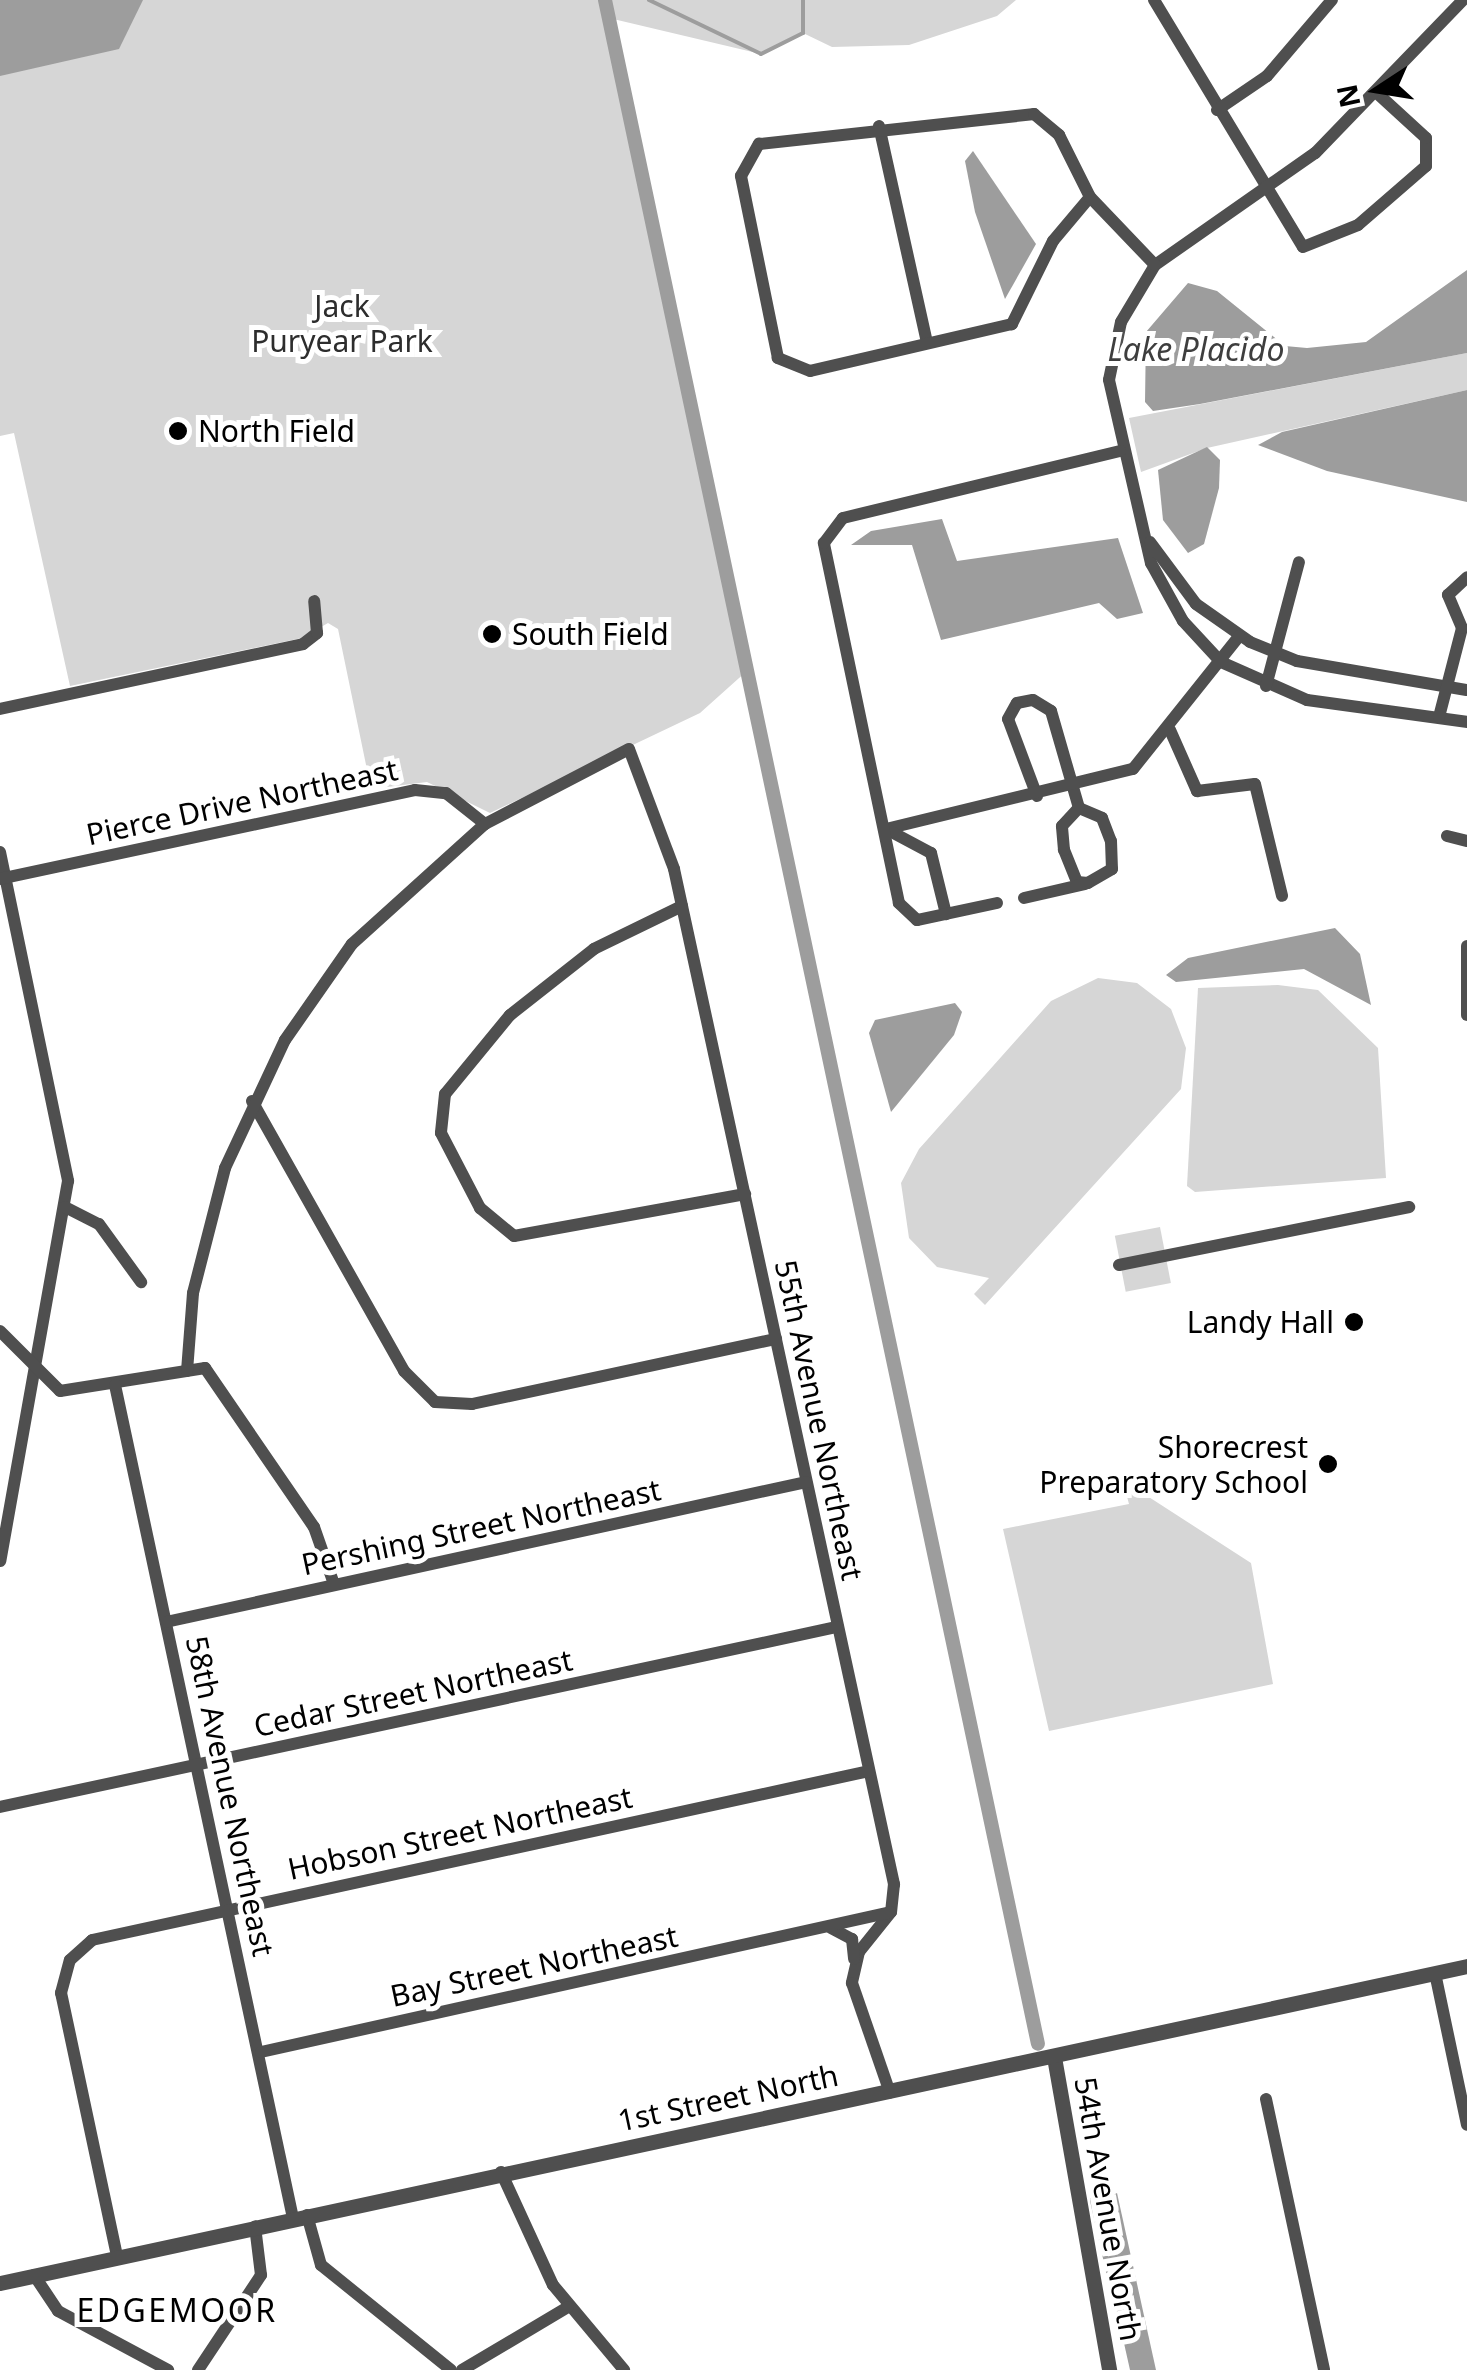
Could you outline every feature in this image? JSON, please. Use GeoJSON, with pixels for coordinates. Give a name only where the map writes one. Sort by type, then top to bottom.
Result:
{"type":"FeatureCollection","features":[{"type":"Feature","properties":{"kind":"street"},"geometry":{"type":"LineString","coordinates":[[1154,0],[1262,191],[1303,246],[1318,248],[1385,205],[1431,154],[1379,95]]}},
{"type":"Feature","properties":{"kind":"street"},"geometry":{"type":"LineString","coordinates":[[1217,110],[1267,76],[1332,0]]}},
{"type":"Feature","properties":{"kind":"street"},"geometry":{"type":"LineString","coordinates":[[1463,0],[1379,95],[1262,191],[1155,265],[1112,350],[1120,451],[1143,532],[1165,593],[1221,662],[1266,686],[1467,722]]}},
{"type":"Feature","properties":{"kind":"street"},"geometry":{"type":"LineString","coordinates":[[1090,197],[1053,242],[1012,324],[810,372],[778,358],[741,176],[746,153],[879,126],[1034,114],[1059,136],[1090,197],[1155,265]]}},
{"type":"Feature","properties":{"kind":"street"},"geometry":{"type":"LineString","coordinates":[[879,126],[927,342]]}},
{"type":"Feature","properties":{"kind":"street"},"geometry":{"type":"LineString","coordinates":[[997,903],[906,918],[824,542],[829,526],[1120,451]]}},
{"type":"Feature","properties":{"kind":"street"},"geometry":{"type":"LineString","coordinates":[[1143,532],[1196,604],[1239,636],[1276,653],[1448,683],[1467,690]]}},
{"type":"Feature","properties":{"kind":"street"},"geometry":{"type":"LineString","coordinates":[[1266,686],[1299,562]]}},
{"type":"Feature","properties":{"kind":"street"},"geometry":{"type":"LineString","coordinates":[[1439,717],[1464,628],[1448,595],[1467,577]]}},
{"type":"Feature","properties":{"kind":"street"},"geometry":{"type":"LineString","coordinates":[[0,709],[303,644],[318,632],[314,600]]}},
{"type":"Feature","properties":{"kind":"street"},"geometry":{"type":"LineString","coordinates":[[886,829],[1070,789],[1133,769],[1170,730],[1239,636]]}},
{"type":"Feature","properties":{"kind":"street"},"geometry":{"type":"LineString","coordinates":[[1024,898],[1088,883],[1114,858],[1102,818],[1079,808],[1070,789],[1052,711],[1044,701],[1017,702],[1009,735],[1037,796]]}},
{"type":"Feature","properties":{"kind":"street"},"geometry":{"type":"LineString","coordinates":[[1170,730],[1197,791],[1255,784],[1282,896]]}},
{"type":"Feature","properties":{"kind":"street","name":"55th Avenue Northeast"},"geometry":{"type":"LineString","coordinates":[[485,824],[629,749],[682,906],[869,1771],[892,1912]]}},
{"type":"Feature","properties":{"kind":"street","name":"Pierce Drive Northeast"},"geometry":{"type":"LineString","coordinates":[[3,879],[415,790],[446,793],[485,824]]}},
{"type":"Feature","properties":{"kind":"street"},"geometry":{"type":"LineString","coordinates":[[1079,808],[1062,826],[1064,850],[1077,882],[1088,883]]}},
{"type":"Feature","properties":{"kind":"street"},"geometry":{"type":"LineString","coordinates":[[187,1371],[211,1209],[252,1101],[352,944],[485,824]]}},
{"type":"Feature","properties":{"kind":"street"},"geometry":{"type":"LineString","coordinates":[[886,829],[931,853],[946,914]]}},
{"type":"Feature","properties":{"kind":"street"},"geometry":{"type":"LineString","coordinates":[[1447,836],[1467,840]]}},
{"type":"Feature","properties":{"kind":"street"},"geometry":{"type":"LineString","coordinates":[[0,852],[3,879],[61,1121],[65,1207],[0,1561]]}},
{"type":"Feature","properties":{"kind":"street"},"geometry":{"type":"LineString","coordinates":[[682,906],[549,981],[445,1094],[440,1133],[480,1208],[501,1230],[528,1238],[745,1194]]}},
{"type":"Feature","properties":{"kind":"street"},"geometry":{"type":"LineString","coordinates":[[1467,946],[1467,1012]]}},
{"type":"Feature","properties":{"kind":"street"},"geometry":{"type":"LineString","coordinates":[[252,1101],[404,1371],[436,1402],[472,1404],[776,1339]]}},
{"type":"Feature","properties":{"kind":"street"},"geometry":{"type":"LineString","coordinates":[[65,1207],[100,1224],[137,1276],[118,1279]]}},
{"type":"Feature","properties":{"kind":"street"},"geometry":{"type":"LineString","coordinates":[[1119,1265],[1409,1207]]}},
{"type":"Feature","properties":{"kind":"street"},"geometry":{"type":"LineString","coordinates":[[0,1331],[34,1374],[72,1392],[205,1368],[284,1482],[334,1584]]}},
{"type":"Feature","properties":{"kind":"street","name":"58th Avenue Northeast"},"geometry":{"type":"LineString","coordinates":[[115,1386],[228,1908],[300,2216],[315,2258],[451,2370]]}},
{"type":"Feature","properties":{"kind":"street","name":"Pershing Street Northeast"},"geometry":{"type":"LineString","coordinates":[[166,1622],[806,1482]]}},
{"type":"Feature","properties":{"kind":"street","name":"Cedar Street Northeast"},"geometry":{"type":"LineString","coordinates":[[0,1808],[837,1627]]}},
{"type":"Feature","properties":{"kind":"street","name":"Hobson Street Northeast"},"geometry":{"type":"LineString","coordinates":[[117,2256],[63,2010],[70,1960],[92,1940],[869,1771]]}},
{"type":"Feature","properties":{"kind":"street"},"geometry":{"type":"LineString","coordinates":[[855,1964],[892,1912]]}},
{"type":"Feature","properties":{"kind":"street","name":"Bay Street Northeast"},"geometry":{"type":"LineString","coordinates":[[261,2052],[892,1912]]}},
{"type":"Feature","properties":{"kind":"street"},"geometry":{"type":"LineString","coordinates":[[818,1929],[846,1933],[855,1964],[854,1992],[890,2093]]}},
{"type":"Feature","properties":{"kind":"street","name":"1st Street North"},"geometry":{"type":"LineString","coordinates":[[0,2283],[1467,1966]]}},
{"type":"Feature","properties":{"kind":"street"},"geometry":{"type":"LineString","coordinates":[[1435,1974],[1467,2126]]}},
{"type":"Feature","properties":{"kind":"street","name":"54th Avenue North"},"geometry":{"type":"LineString","coordinates":[[1054,2058],[1109,2370]]}},
{"type":"Feature","properties":{"kind":"street"},"geometry":{"type":"LineString","coordinates":[[1266,2099],[1324,2370]]}},
{"type":"Feature","properties":{"kind":"street"},"geometry":{"type":"LineString","coordinates":[[501,2172],[568,2307],[624,2370]]}},
{"type":"Feature","properties":{"kind":"street"},"geometry":{"type":"LineString","coordinates":[[198,2370],[264,2267],[256,2226]]}},
{"type":"Feature","properties":{"kind":"street"},"geometry":{"type":"LineString","coordinates":[[34,2275],[58,2310],[168,2370]]}},
{"type":"Feature","properties":{"kind":"street"},"geometry":{"type":"LineString","coordinates":[[462,2370],[568,2307]]}},
{"type":"Feature","properties":{"kind":"green space","name":"Jack Puryear Park"},"geometry":{"type":"Polygon","coordinates":[[[0,0],[1016,0],[997,16],[909,45],[832,47],[803,33],[761,54],[609,18],[748,670],[700,713],[490,813],[427,782],[371,789],[338,629],[328,623],[302,638],[70,686],[14,433],[0,436],[0,0]]]}},
{"type":"Feature","properties":{"kind":"green space"},"geometry":{"type":"Polygon","coordinates":[[[1467,353],[1467,390],[1207,448],[1141,472],[1129,418],[1467,353]]]}},
{"type":"Feature","properties":{"kind":"green space"},"geometry":{"type":"Polygon","coordinates":[[[1098,978],[1137,983],[1171,1009],[1186,1048],[1181,1089],[985,1305],[974,1294],[989,1278],[937,1267],[909,1238],[901,1183],[919,1149],[1051,1001],[1098,978]]]}},
{"type":"Feature","properties":{"kind":"green space"},"geometry":{"type":"Polygon","coordinates":[[[1278,985],[1318,990],[1378,1048],[1386,1178],[1195,1192],[1187,1186],[1198,988],[1278,985]]]}},
{"type":"Feature","properties":{"kind":"green space"},"geometry":{"type":"Polygon","coordinates":[[[1160,1227],[1171,1283],[1126,1292],[1115,1236],[1160,1227]]]}},
{"type":"Feature","properties":{"kind":"green space"},"geometry":{"type":"Polygon","coordinates":[[[1138,1490],[1251,1563],[1273,1684],[1049,1731],[1003,1529],[1129,1504],[1126,1493],[1138,1490]]]}},
{"type":"Feature","properties":{"kind":"water"},"geometry":{"type":"Polygon","coordinates":[[[0,0],[143,0],[119,49],[0,76],[0,0]]]}},
{"type":"Feature","properties":{"kind":"water"},"geometry":{"type":"Polygon","coordinates":[[[973,151],[1036,244],[1005,299],[975,212],[965,161],[973,151]]]}},
{"type":"Feature","properties":{"kind":"water","name":"Lake Placido"},"geometry":{"type":"Polygon","coordinates":[[[1467,270],[1467,353],[1200,404],[1153,411],[1145,402],[1146,332],[1188,283],[1217,291],[1285,346],[1307,348],[1366,342],[1467,270]]]}},
{"type":"Feature","properties":{"kind":"water"},"geometry":{"type":"Polygon","coordinates":[[[1467,390],[1467,502],[1327,471],[1258,445],[1282,432],[1467,390]]]}},
{"type":"Feature","properties":{"kind":"water"},"geometry":{"type":"Polygon","coordinates":[[[1207,447],[1220,460],[1219,488],[1204,544],[1188,553],[1163,520],[1158,470],[1207,447]]]}},
{"type":"Feature","properties":{"kind":"water"},"geometry":{"type":"Polygon","coordinates":[[[942,519],[957,561],[1118,538],[1143,613],[1117,619],[1099,603],[941,640],[912,545],[851,545],[871,531],[942,519]]]}},
{"type":"Feature","properties":{"kind":"water"},"geometry":{"type":"Polygon","coordinates":[[[1335,928],[1360,954],[1371,1005],[1304,969],[1176,982],[1166,975],[1188,958],[1335,928]]]}},
{"type":"Feature","properties":{"kind":"water"},"geometry":{"type":"Polygon","coordinates":[[[955,1003],[962,1012],[954,1035],[891,1112],[869,1033],[875,1020],[955,1003]]]}},
{"type":"Feature","properties":{"kind":"water"},"geometry":{"type":"Polygon","coordinates":[[[1117,2193],[1156,2370],[1130,2370],[1113,2294],[1104,2200],[1117,2193]]]}},
{"type":"Feature","properties":{"kind":"waterway"},"geometry":{"type":"LineString","coordinates":[[605,0],[1038,2044]]}},
{"type":"Feature","properties":{"kind":"waterway"},"geometry":{"type":"LineString","coordinates":[[649,0],[761,54],[803,33],[803,0]]}},
{"type":"Feature","properties":{"kind":"waterway"},"geometry":{"type":"LineString","coordinates":[[1097,2200],[1113,2271]]}},
{"type":"Feature","properties":{"kind":"place","name":"North Field"},"geometry":{"type":"Point","coordinates":[178,431]}},
{"type":"Feature","properties":{"kind":"place","name":"South Field"},"geometry":{"type":"Point","coordinates":[492,634]}},
{"type":"Feature","properties":{"kind":"place","name":"Landy Hall"},"geometry":{"type":"Point","coordinates":[1354,1322]}},
{"type":"Feature","properties":{"kind":"place","name":"Shorecrest Preparatory School"},"geometry":{"type":"Point","coordinates":[1328,1464]}},
{"type":"Feature","properties":{"kind":"district","name":"EDGEMOOR"},"geometry":{"type":"Point","coordinates":[177,2310]}}]}
